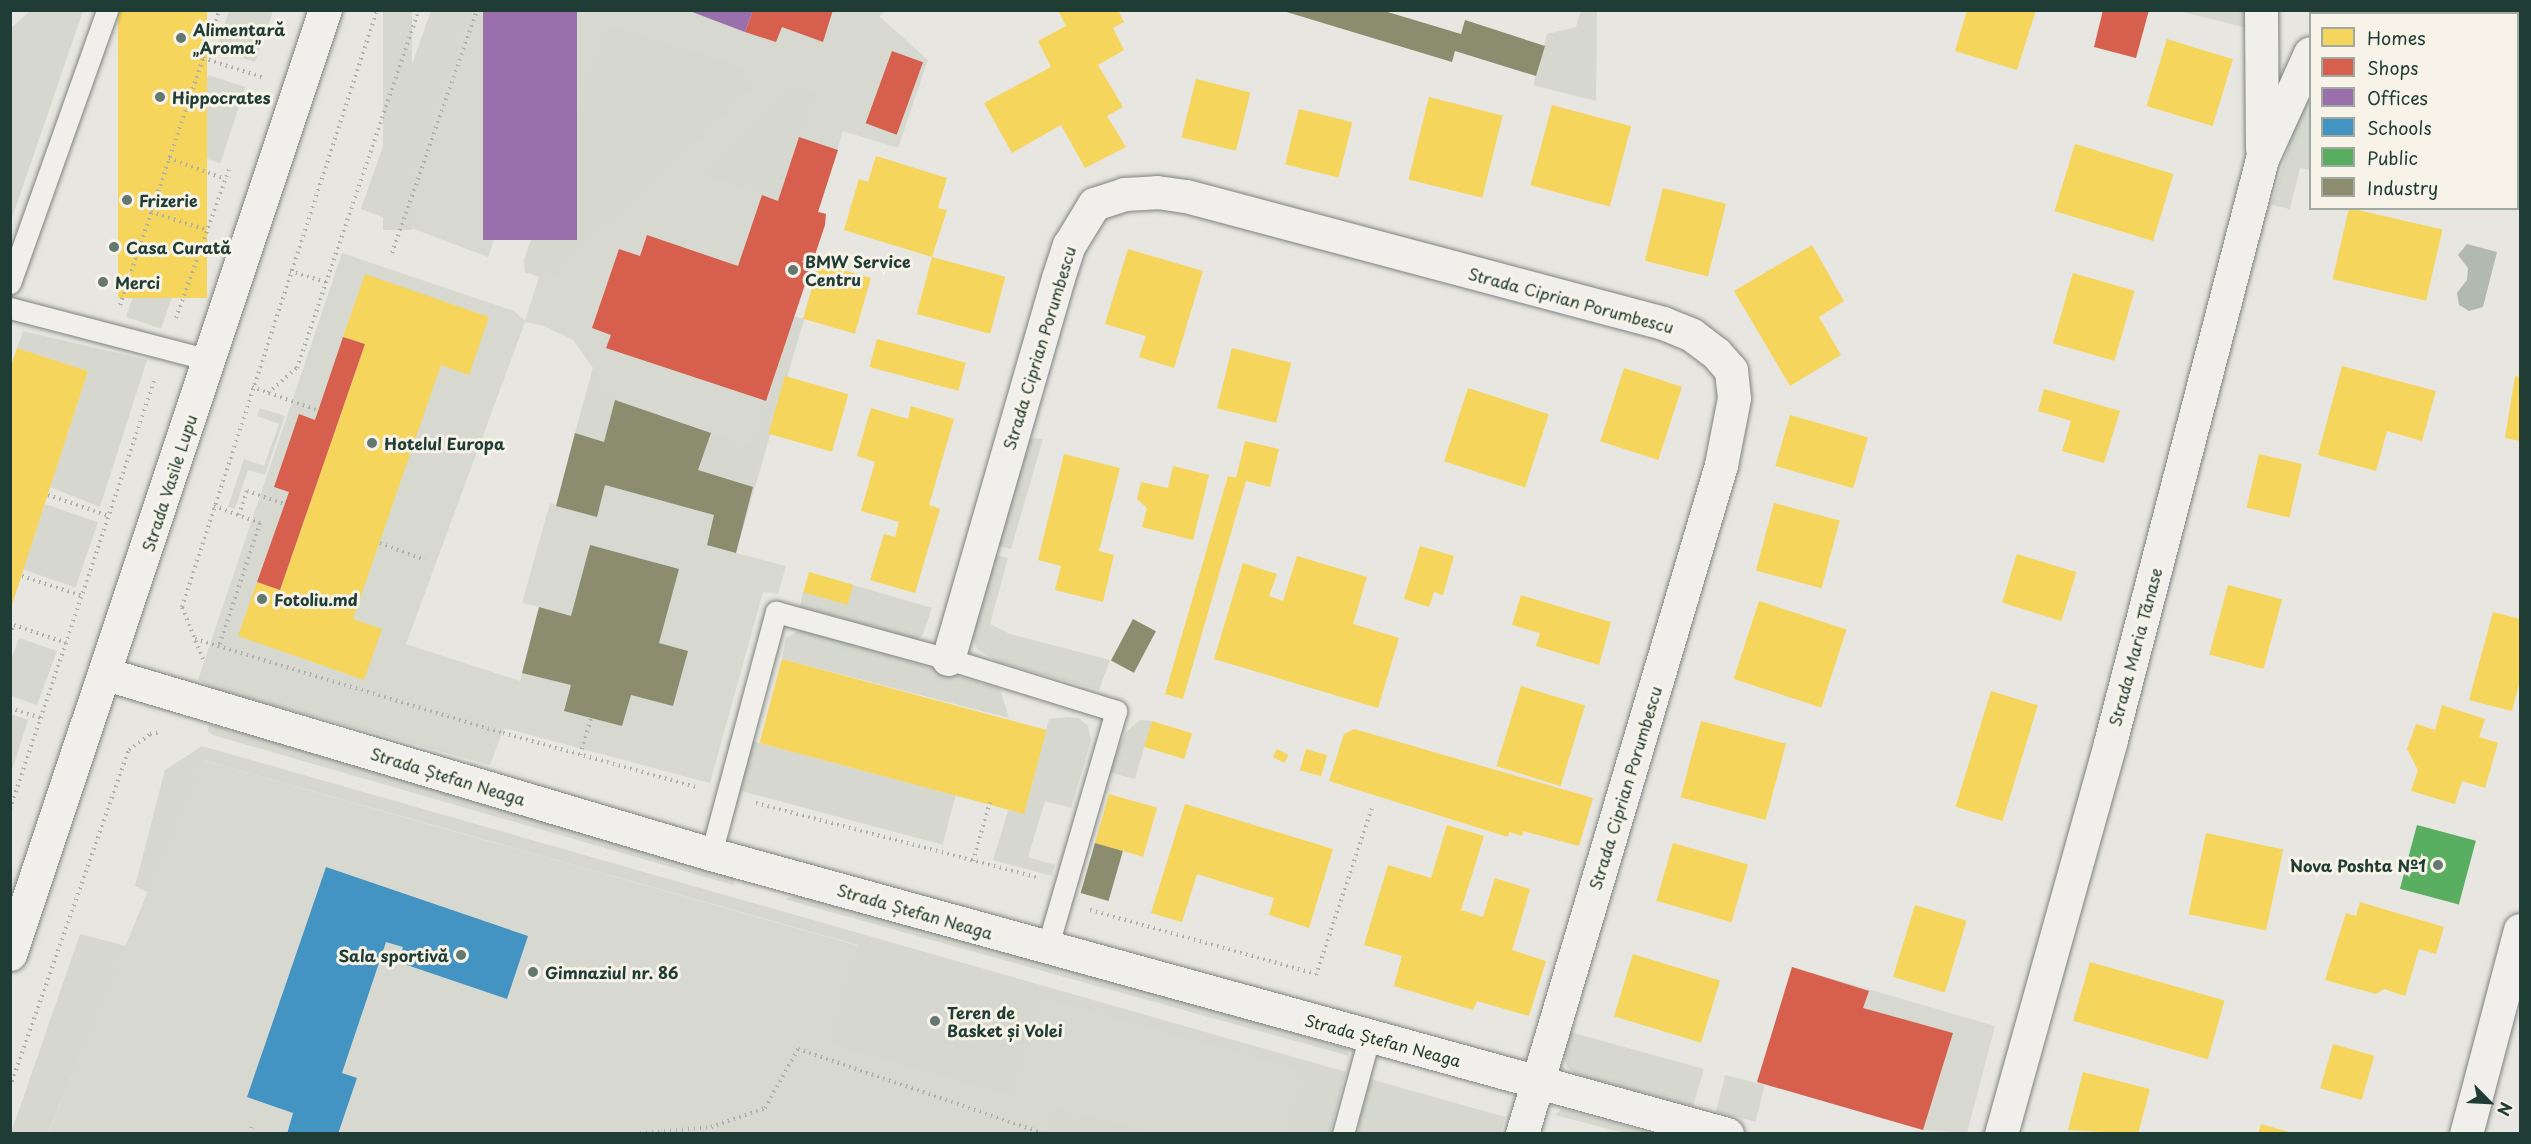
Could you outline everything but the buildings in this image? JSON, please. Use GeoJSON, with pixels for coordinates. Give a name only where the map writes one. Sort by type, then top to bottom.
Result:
{"type":"FeatureCollection","features":[{"type":"Feature","properties":{"kind":"street","name":"Strada Vasile Lupu"},"geometry":{"type":"LineString","coordinates":[[10,954],[106,674],[325,10]]}},
{"type":"Feature","properties":{"kind":"street","name":"Strada Maria Tănase"},"geometry":{"type":"LineString","coordinates":[[2261,10],[2262,159]]}},
{"type":"Feature","properties":{"kind":"street","name":"Strada Maria Tănase"},"geometry":{"type":"LineString","coordinates":[[2001,1134],[2110,743],[2262,159],[2309,55]]}},
{"type":"Feature","properties":{"kind":"street","name":"Strada Ciprian Porumbescu"},"geometry":{"type":"LineString","coordinates":[[948,659],[1058,278],[1069,244],[1094,204],[1124,194],[1156,192],[1186,196],[1663,323],[1692,335],[1731,370],[1734,398],[1729,432],[1522,1134]]}},
{"type":"Feature","properties":{"kind":"street","name":"Strada Ștefan Neaga"},"geometry":{"type":"LineString","coordinates":[[106,674],[711,854],[1368,1038],[1537,1080],[1727,1134]]}},
{"type":"Feature","properties":{"kind":"street"},"geometry":{"type":"LineString","coordinates":[[2466,1134],[2520,930]]}},
{"type":"Feature","properties":{"kind":"lane"},"geometry":{"type":"LineString","coordinates":[[10,283],[107,10]]}},
{"type":"Feature","properties":{"kind":"lane"},"geometry":{"type":"LineString","coordinates":[[10,308],[210,360]]}},
{"type":"Feature","properties":{"kind":"lane"},"geometry":{"type":"LineString","coordinates":[[711,854],[776,612],[948,659],[1116,711],[1047,948]]}},
{"type":"Feature","properties":{"kind":"lane"},"geometry":{"type":"LineString","coordinates":[[1343,1134],[1368,1038]]}},
{"type":"Feature","properties":{"kind":"path"},"geometry":{"type":"LineString","coordinates":[[110,333],[219,10]]}},
{"type":"Feature","properties":{"kind":"path"},"geometry":{"type":"LineString","coordinates":[[203,659],[182,607],[377,10]]}},
{"type":"Feature","properties":{"kind":"path"},"geometry":{"type":"LineString","coordinates":[[268,393],[297,368],[419,10]]}},
{"type":"Feature","properties":{"kind":"path"},"geometry":{"type":"LineString","coordinates":[[392,253],[477,10]]}},
{"type":"Feature","properties":{"kind":"path"},"geometry":{"type":"LineString","coordinates":[[203,58],[262,77]]}},
{"type":"Feature","properties":{"kind":"path"},"geometry":{"type":"LineString","coordinates":[[259,87],[266,66]]}},
{"type":"Feature","properties":{"kind":"path"},"geometry":{"type":"LineString","coordinates":[[169,158],[225,179]]}},
{"type":"Feature","properties":{"kind":"path"},"geometry":{"type":"LineString","coordinates":[[10,809],[165,347],[233,158]]}},
{"type":"Feature","properties":{"kind":"path"},"geometry":{"type":"LineString","coordinates":[[151,212],[207,230]]}},
{"type":"Feature","properties":{"kind":"path"},"geometry":{"type":"LineString","coordinates":[[290,271],[325,282]]}},
{"type":"Feature","properties":{"kind":"path"},"geometry":{"type":"LineString","coordinates":[[252,387],[317,410]]}},
{"type":"Feature","properties":{"kind":"path"},"geometry":{"type":"LineString","coordinates":[[239,515],[247,491],[284,504]]}},
{"type":"Feature","properties":{"kind":"path"},"geometry":{"type":"LineString","coordinates":[[48,495],[108,516]]}},
{"type":"Feature","properties":{"kind":"path"},"geometry":{"type":"LineString","coordinates":[[214,506],[260,523],[219,646]]}},
{"type":"Feature","properties":{"kind":"path"},"geometry":{"type":"LineString","coordinates":[[380,543],[425,560]]}},
{"type":"Feature","properties":{"kind":"path"},"geometry":{"type":"LineString","coordinates":[[22,576],[82,596]]}},
{"type":"Feature","properties":{"kind":"path"},"geometry":{"type":"LineString","coordinates":[[10,635],[14,625],[66,643]]}},
{"type":"Feature","properties":{"kind":"path"},"geometry":{"type":"LineString","coordinates":[[195,639],[580,755],[974,861],[1063,893],[1316,974]]}},
{"type":"Feature","properties":{"kind":"path"},"geometry":{"type":"LineString","coordinates":[[10,708],[41,718]]}},
{"type":"Feature","properties":{"kind":"path"},"geometry":{"type":"LineString","coordinates":[[580,755],[591,718]]}},
{"type":"Feature","properties":{"kind":"path"},"geometry":{"type":"LineString","coordinates":[[10,1087],[129,750],[150,734],[169,731]]}},
{"type":"Feature","properties":{"kind":"path"},"geometry":{"type":"LineString","coordinates":[[974,861],[990,802]]}},
{"type":"Feature","properties":{"kind":"path"},"geometry":{"type":"LineString","coordinates":[[1302,1019],[1372,808]]}},
{"type":"Feature","properties":{"kind":"path"},"geometry":{"type":"LineString","coordinates":[[634,1134],[711,1127],[765,1108],[798,1049],[1042,1133]]}},
{"type":"Feature","properties":{"kind":"path"},"geometry":{"type":"LineString","coordinates":[[250,1134],[252,1127]]}},
{"type":"Feature","properties":{"kind":"shaded area"},"geometry":{"type":"Polygon","coordinates":[[[30,11],[83,11],[11,221],[11,28],[30,11]]]}},
{"type":"Feature","properties":{"kind":"shaded area"},"geometry":{"type":"Polygon","coordinates":[[[229,11],[273,11],[255,62],[216,49],[229,11]]]}},
{"type":"Feature","properties":{"kind":"shaded area"},"geometry":{"type":"Polygon","coordinates":[[[383,11],[412,11],[412,230],[383,230],[383,11]]]}},
{"type":"Feature","properties":{"kind":"shaded area"},"geometry":{"type":"Polygon","coordinates":[[[431,11],[886,11],[879,16],[928,60],[898,148],[843,131],[818,211],[826,214],[794,316],[804,319],[736,553],[786,566],[778,594],[763,592],[710,783],[504,728],[490,765],[214,689],[198,680],[342,253],[514,311],[525,321],[539,277],[525,272],[524,261],[546,195],[514,185],[488,257],[361,209],[431,11]],[[525,322],[406,644],[520,681],[539,607],[522,603],[550,503],[556,505],[593,368],[573,340],[544,326],[525,322]]]}},
{"type":"Feature","properties":{"kind":"shaded area"},"geometry":{"type":"Polygon","coordinates":[[[431,11],[471,11],[403,204],[388,198],[381,216],[361,209],[431,11]]]}},
{"type":"Feature","properties":{"kind":"shaded area"},"geometry":{"type":"Polygon","coordinates":[[[1581,11],[1597,11],[1596,101],[1533,85],[1547,34],[1576,27],[1581,11]]]}},
{"type":"Feature","properties":{"kind":"shaded area"},"geometry":{"type":"Polygon","coordinates":[[[2179,11],[2246,11],[2255,30],[2179,11]]]}},
{"type":"Feature","properties":{"kind":"shaded area"},"geometry":{"type":"Polygon","coordinates":[[[616,27],[744,68],[753,79],[753,88],[557,276],[549,279],[525,272],[524,261],[546,195],[561,198],[576,158],[562,153],[606,31],[616,27]]]}},
{"type":"Feature","properties":{"kind":"shaded area"},"geometry":{"type":"Polygon","coordinates":[[[208,75],[245,87],[220,163],[183,151],[208,75]]]}},
{"type":"Feature","properties":{"kind":"shaded area"},"geometry":{"type":"Polygon","coordinates":[[[2309,78],[2309,170],[2300,168],[2290,209],[2271,205],[2309,78]]]}},
{"type":"Feature","properties":{"kind":"shaded area"},"geometry":{"type":"Polygon","coordinates":[[[802,88],[815,93],[778,201],[700,173],[783,90],[802,88]]]}},
{"type":"Feature","properties":{"kind":"shaded area"},"geometry":{"type":"Polygon","coordinates":[[[157,227],[192,239],[161,329],[126,317],[157,227]]]}},
{"type":"Feature","properties":{"kind":"shaded area"},"geometry":{"type":"Polygon","coordinates":[[[2467,244],[2497,252],[2483,307],[2469,311],[2459,305],[2457,293],[2467,280],[2468,268],[2458,255],[2467,244]]]}},
{"type":"Feature","properties":{"kind":"shaded area"},"geometry":{"type":"Polygon","coordinates":[[[794,317],[804,319],[753,487],[698,470],[711,433],[753,446],[794,317]]]}},
{"type":"Feature","properties":{"kind":"shaded area"},"geometry":{"type":"Polygon","coordinates":[[[23,331],[147,360],[100,507],[50,487],[88,371],[17,348],[23,331]]]}},
{"type":"Feature","properties":{"kind":"shaded area"},"geometry":{"type":"Polygon","coordinates":[[[593,368],[615,400],[604,442],[575,433],[593,368]]]}},
{"type":"Feature","properties":{"kind":"shaded area"},"geometry":{"type":"Polygon","coordinates":[[[260,408],[285,416],[265,475],[248,470],[235,509],[228,507],[244,459],[264,466],[279,424],[257,416],[260,408]]]}},
{"type":"Feature","properties":{"kind":"shaded area"},"geometry":{"type":"Polygon","coordinates":[[[1033,438],[1043,439],[1011,549],[998,546],[1028,441],[1033,438]]]}},
{"type":"Feature","properties":{"kind":"shaded area"},"geometry":{"type":"Polygon","coordinates":[[[45,504],[98,522],[75,587],[23,569],[45,504]]]}},
{"type":"Feature","properties":{"kind":"shaded area"},"geometry":{"type":"Polygon","coordinates":[[[996,555],[1008,558],[990,624],[1010,634],[1110,660],[1099,690],[998,662],[977,649],[972,636],[996,555]]]}},
{"type":"Feature","properties":{"kind":"shaded area"},"geometry":{"type":"Polygon","coordinates":[[[853,585],[932,608],[923,634],[917,640],[800,606],[803,592],[853,585]]]}},
{"type":"Feature","properties":{"kind":"shaded area"},"geometry":{"type":"Polygon","coordinates":[[[802,629],[1000,689],[1009,718],[782,659],[786,638],[802,629]]]}},
{"type":"Feature","properties":{"kind":"shaded area"},"geometry":{"type":"Polygon","coordinates":[[[19,638],[57,651],[37,705],[11,696],[11,660],[19,638]]]}},
{"type":"Feature","properties":{"kind":"shaded area"},"geometry":{"type":"Polygon","coordinates":[[[10,714],[28,720],[11,773],[10,714]]]}},
{"type":"Feature","properties":{"kind":"shaded area"},"geometry":{"type":"Polygon","coordinates":[[[1079,718],[1088,726],[1091,741],[1071,808],[1045,801],[1028,857],[1055,865],[1052,876],[993,860],[1009,808],[1025,811],[1049,719],[1079,718]]]}},
{"type":"Feature","properties":{"kind":"shaded area"},"geometry":{"type":"Polygon","coordinates":[[[1140,720],[1152,721],[1135,779],[1108,772],[1126,732],[1140,720]]]}},
{"type":"Feature","properties":{"kind":"shaded area"},"geometry":{"type":"Polygon","coordinates":[[[209,724],[737,874],[733,885],[213,735],[208,731],[209,724]]]}},
{"type":"Feature","properties":{"kind":"shaded area"},"geometry":{"type":"Polygon","coordinates":[[[752,741],[956,796],[943,845],[739,790],[752,741]]]}},
{"type":"Feature","properties":{"kind":"shaded area"},"geometry":{"type":"Polygon","coordinates":[[[202,746],[1346,1072],[1330,1133],[1288,1133],[1300,1071],[1041,998],[1012,1096],[830,1044],[858,945],[203,760],[148,892],[135,886],[165,770],[202,746]]]}},
{"type":"Feature","properties":{"kind":"shaded area","name":"Gimnaziul nr. 86"},"geometry":{"type":"Polygon","coordinates":[[[202,760],[1301,1071],[1288,1134],[48,1134],[202,760]]]}},
{"type":"Feature","properties":{"kind":"shaded area"},"geometry":{"type":"Polygon","coordinates":[[[809,892],[1348,1049],[1349,1056],[784,899],[809,892]]]}},
{"type":"Feature","properties":{"kind":"shaded area"},"geometry":{"type":"Polygon","coordinates":[[[80,934],[126,946],[48,1133],[11,1133],[80,934]]]}},
{"type":"Feature","properties":{"kind":"shaded area"},"geometry":{"type":"Polygon","coordinates":[[[1792,967],[1995,1026],[1967,1133],[1923,1130],[1757,1082],[1792,967]]]}},
{"type":"Feature","properties":{"kind":"shaded area"},"geometry":{"type":"Polygon","coordinates":[[[1570,1032],[1704,1069],[1693,1106],[1575,1074],[1567,1067],[1562,1047],[1564,1033],[1570,1032]]]}},
{"type":"Feature","properties":{"kind":"shaded area"},"geometry":{"type":"Polygon","coordinates":[[[1725,1075],[1765,1085],[1756,1122],[1716,1112],[1725,1075]]]}},
{"type":"Feature","properties":{"kind":"shaded area"},"geometry":{"type":"Polygon","coordinates":[[[1370,1079],[1505,1117],[1501,1133],[1357,1133],[1370,1079]]]}},
{"type":"Feature","properties":{"kind":"shaded area"},"geometry":{"type":"Polygon","coordinates":[[[1053,1108],[1156,1133],[1047,1133],[1053,1108]]]}},
{"type":"Feature","properties":{"kind":"shaded area"},"geometry":{"type":"Polygon","coordinates":[[[1562,1109],[1652,1133],[1624,1133],[1555,1115],[1562,1109]]]}},
{"type":"Feature","properties":{"kind":"place","name":"Alimentară „Aroma”"},"geometry":{"type":"Point","coordinates":[181,38]}},
{"type":"Feature","properties":{"kind":"place","name":"Hippocrates"},"geometry":{"type":"Point","coordinates":[160,97]}},
{"type":"Feature","properties":{"kind":"place","name":"Frizerie"},"geometry":{"type":"Point","coordinates":[127,200]}},
{"type":"Feature","properties":{"kind":"place","name":"Casa Curată"},"geometry":{"type":"Point","coordinates":[114,247]}},
{"type":"Feature","properties":{"kind":"place","name":"BMW Service Centru"},"geometry":{"type":"Point","coordinates":[793,270]}},
{"type":"Feature","properties":{"kind":"place","name":"Merci"},"geometry":{"type":"Point","coordinates":[103,282]}},
{"type":"Feature","properties":{"kind":"place","name":"Hotelul Europa"},"geometry":{"type":"Point","coordinates":[372,443]}},
{"type":"Feature","properties":{"kind":"place","name":"Fotoliu.md"},"geometry":{"type":"Point","coordinates":[262,599]}},
{"type":"Feature","properties":{"kind":"place","name":"Nova Poshta №1"},"geometry":{"type":"Point","coordinates":[2438,865]}},
{"type":"Feature","properties":{"kind":"place","name":"Sala sportivă"},"geometry":{"type":"Point","coordinates":[461,955]}},
{"type":"Feature","properties":{"kind":"place","name":"Gimnaziul nr. 86"},"geometry":{"type":"Point","coordinates":[533,972]}},
{"type":"Feature","properties":{"kind":"place","name":"Teren de Basket și Volei"},"geometry":{"type":"Point","coordinates":[935,1021]}}]}
